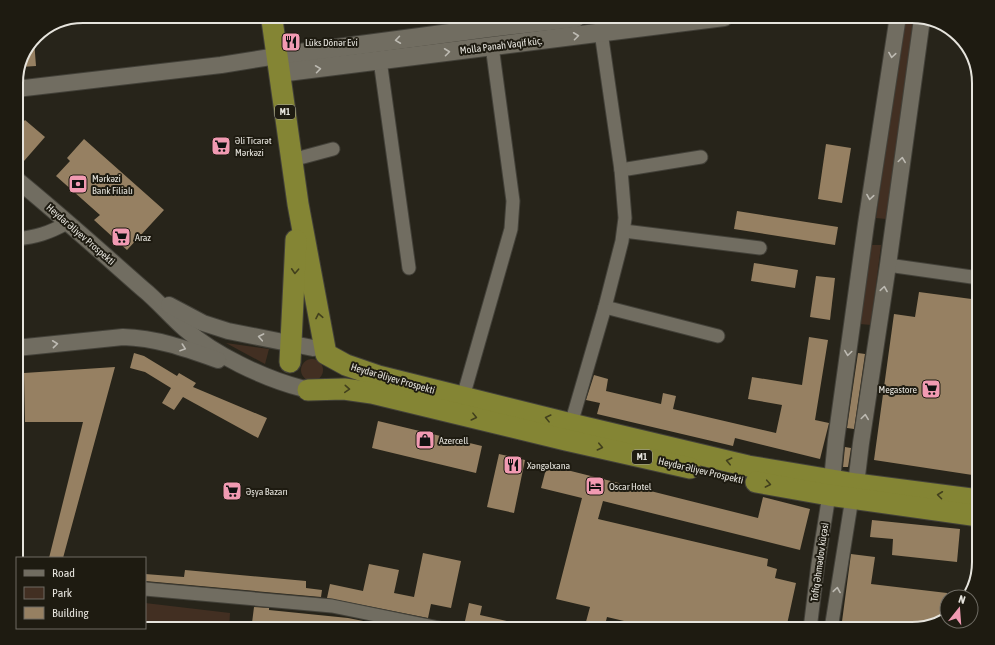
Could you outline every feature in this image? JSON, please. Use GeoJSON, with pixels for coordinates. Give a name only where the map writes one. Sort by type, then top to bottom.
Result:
{"type":"FeatureCollection","features":[{"type":"Feature","properties":{"kind":"highway","name":"M1"},"geometry":{"type":"LineString","coordinates":[[272,23],[298,204]]}},
{"type":"Feature","properties":{"kind":"highway"},"geometry":{"type":"LineString","coordinates":[[298,204],[320,351]]}},
{"type":"Feature","properties":{"kind":"highway"},"geometry":{"type":"LineString","coordinates":[[291,353],[293,356],[306,348],[320,351],[330,360],[332,368],[328,382],[315,389],[304,389],[295,383],[289,370],[298,204]]}},
{"type":"Feature","properties":{"kind":"highway","name":"Heydər Əliyev Prospekti"},"geometry":{"type":"LineString","coordinates":[[320,351],[346,365],[372,374],[571,424],[748,466],[831,488],[972,499]]}},
{"type":"Feature","properties":{"kind":"highway","name":"Heydər Əliyev Prospekti"},"geometry":{"type":"LineString","coordinates":[[304,389],[344,388],[372,393],[566,440],[792,489],[831,488]]}},
{"type":"Feature","properties":{"kind":"highway","name":"Heydər Əliyev Prospekti"},"geometry":{"type":"LineString","coordinates":[[854,491],[972,515]]}},
{"type":"Feature","properties":{"kind":"main road","name":"Molla Pənah Vaqif küç."},"geometry":{"type":"LineString","coordinates":[[278,65],[488,23]]}},
{"type":"Feature","properties":{"kind":"main road","name":"Molla Pənah Vaqif küç."},"geometry":{"type":"LineString","coordinates":[[278,65],[380,60],[675,23]]}},
{"type":"Feature","properties":{"kind":"street"},"geometry":{"type":"LineString","coordinates":[[831,488],[836,440],[851,334],[897,23]]}},
{"type":"Feature","properties":{"kind":"street"},"geometry":{"type":"LineString","coordinates":[[832,622],[854,491],[888,265],[921,24]]}},
{"type":"Feature","properties":{"kind":"street"},"geometry":{"type":"LineString","coordinates":[[571,424],[605,307],[624,231],[625,218],[621,170],[601,32]]}},
{"type":"Feature","properties":{"kind":"street"},"geometry":{"type":"LineString","coordinates":[[463,397],[511,229],[513,213],[492,46]]}},
{"type":"Feature","properties":{"kind":"street"},"geometry":{"type":"LineString","coordinates":[[380,60],[409,268]]}},
{"type":"Feature","properties":{"kind":"street"},"geometry":{"type":"LineString","coordinates":[[23,88],[221,65],[278,65]]}},
{"type":"Feature","properties":{"kind":"street"},"geometry":{"type":"LineString","coordinates":[[292,160],[333,149]]}},
{"type":"Feature","properties":{"kind":"street"},"geometry":{"type":"LineString","coordinates":[[621,170],[701,157]]}},
{"type":"Feature","properties":{"kind":"street","name":"Heydər Əliyev Prospekti"},"geometry":{"type":"LineString","coordinates":[[23,185],[145,290],[197,339],[265,377],[304,389]]}},
{"type":"Feature","properties":{"kind":"street"},"geometry":{"type":"LineString","coordinates":[[23,238],[51,232],[66,223]]}},
{"type":"Feature","properties":{"kind":"street"},"geometry":{"type":"LineString","coordinates":[[624,231],[760,248]]}},
{"type":"Feature","properties":{"kind":"street"},"geometry":{"type":"LineString","coordinates":[[888,265],[972,277]]}},
{"type":"Feature","properties":{"kind":"street","name":"Heydər Əliyev Prospekti"},"geometry":{"type":"LineString","coordinates":[[145,290],[188,316],[203,323],[291,353]]}},
{"type":"Feature","properties":{"kind":"street"},"geometry":{"type":"LineString","coordinates":[[605,307],[718,336]]}},
{"type":"Feature","properties":{"kind":"street"},"geometry":{"type":"LineString","coordinates":[[851,334],[876,337]]}},
{"type":"Feature","properties":{"kind":"street"},"geometry":{"type":"LineString","coordinates":[[23,347],[123,337],[139,337],[180,347],[265,377]]}},
{"type":"Feature","properties":{"kind":"street"},"geometry":{"type":"LineString","coordinates":[[836,440],[861,443]]}},
{"type":"Feature","properties":{"kind":"street","name":"Tofiq Əhmədov küçəsi"},"geometry":{"type":"LineString","coordinates":[[811,622],[818,564],[831,488]]}},
{"type":"Feature","properties":{"kind":"street"},"geometry":{"type":"LineString","coordinates":[[146,589],[332,606],[409,622]]}},
{"type":"Feature","properties":{"kind":"green space"},"geometry":{"type":"Polygon","coordinates":[[[904,23],[914,23],[886,219],[876,218],[904,23]]]}},
{"type":"Feature","properties":{"kind":"green space"},"geometry":{"type":"Polygon","coordinates":[[[871,245],[881,245],[871,325],[860,324],[871,245]]]}},
{"type":"Feature","properties":{"kind":"green space"},"geometry":{"type":"Polygon","coordinates":[[[226,343],[269,349],[265,364],[226,343]]]}},
{"type":"Feature","properties":{"kind":"green space"},"geometry":{"type":"Polygon","coordinates":[[[312,359],[320,362],[323,370],[320,378],[312,381],[304,378],[301,370],[304,362],[312,359]]]}},
{"type":"Feature","properties":{"kind":"green space"},"geometry":{"type":"Polygon","coordinates":[[[146,603],[230,613],[229,622],[146,622],[146,603]]]}},
{"type":"Feature","properties":{"kind":"building"},"geometry":{"type":"Polygon","coordinates":[[[35,47],[36,66],[25,67],[35,47]]]}},
{"type":"Feature","properties":{"kind":"building"},"geometry":{"type":"Polygon","coordinates":[[[25,120],[45,137],[24,161],[23,160],[23,122],[25,120]]]}},
{"type":"Feature","properties":{"kind":"building"},"geometry":{"type":"Polygon","coordinates":[[[84,139],[164,210],[127,250],[94,220],[100,215],[56,176],[70,161],[67,158],[84,139]]]}},
{"type":"Feature","properties":{"kind":"building"},"geometry":{"type":"Polygon","coordinates":[[[826,144],[851,148],[842,203],[818,199],[826,144]]]}},
{"type":"Feature","properties":{"kind":"building"},"geometry":{"type":"Polygon","coordinates":[[[737,211],[838,227],[835,245],[734,229],[737,211]]]}},
{"type":"Feature","properties":{"kind":"building"},"geometry":{"type":"Polygon","coordinates":[[[754,263],[798,270],[795,288],[751,281],[754,263]]]}},
{"type":"Feature","properties":{"kind":"building"},"geometry":{"type":"Polygon","coordinates":[[[816,276],[835,278],[830,320],[810,317],[816,276]]]}},
{"type":"Feature","properties":{"kind":"building","name":"Megastore"},"geometry":{"type":"Polygon","coordinates":[[[919,292],[972,299],[972,475],[874,460],[894,314],[915,317],[919,292]]]}},
{"type":"Feature","properties":{"kind":"building"},"geometry":{"type":"Polygon","coordinates":[[[809,337],[828,340],[815,420],[829,423],[820,459],[735,438],[733,446],[597,414],[600,403],[586,400],[594,375],[608,379],[606,391],[661,404],[663,393],[676,396],[673,409],[776,433],[782,405],[748,399],[752,377],[802,385],[809,337]]]}},
{"type":"Feature","properties":{"kind":"building"},"geometry":{"type":"Polygon","coordinates":[[[134,353],[144,356],[177,376],[179,373],[196,383],[193,387],[267,418],[258,438],[183,397],[174,410],[162,403],[171,388],[145,372],[130,368],[134,353]]]}},
{"type":"Feature","properties":{"kind":"building"},"geometry":{"type":"Polygon","coordinates":[[[858,353],[865,354],[854,429],[847,428],[858,353]]]}},
{"type":"Feature","properties":{"kind":"building"},"geometry":{"type":"Polygon","coordinates":[[[115,367],[63,557],[49,557],[83,422],[25,422],[24,373],[115,367]]]}},
{"type":"Feature","properties":{"kind":"building"},"geometry":{"type":"Polygon","coordinates":[[[378,421],[482,446],[476,473],[372,448],[378,421]]]}},
{"type":"Feature","properties":{"kind":"building"},"geometry":{"type":"Polygon","coordinates":[[[845,447],[851,448],[848,467],[843,467],[845,447]]]}},
{"type":"Feature","properties":{"kind":"building"},"geometry":{"type":"Polygon","coordinates":[[[499,454],[525,460],[514,513],[487,507],[499,454]]]}},
{"type":"Feature","properties":{"kind":"building"},"geometry":{"type":"Polygon","coordinates":[[[547,465],[758,518],[763,497],[810,509],[800,550],[603,501],[598,519],[768,559],[767,566],[777,569],[775,578],[796,583],[788,622],[628,622],[607,617],[606,622],[586,622],[590,607],[556,599],[582,498],[541,488],[547,465]]]}},
{"type":"Feature","properties":{"kind":"building"},"geometry":{"type":"Polygon","coordinates":[[[872,520],[960,529],[957,562],[892,555],[893,539],[870,537],[872,520]]]}},
{"type":"Feature","properties":{"kind":"building"},"geometry":{"type":"Polygon","coordinates":[[[423,553],[461,561],[451,608],[431,604],[428,618],[327,598],[330,584],[363,591],[369,564],[399,570],[394,593],[414,597],[423,553]]]}},
{"type":"Feature","properties":{"kind":"building"},"geometry":{"type":"Polygon","coordinates":[[[851,554],[875,557],[871,584],[939,592],[939,615],[928,620],[912,622],[842,622],[851,554]]]}},
{"type":"Feature","properties":{"kind":"building"},"geometry":{"type":"Polygon","coordinates":[[[185,570],[306,581],[306,588],[322,590],[321,597],[146,581],[146,574],[184,577],[185,570]]]}},
{"type":"Feature","properties":{"kind":"building"},"geometry":{"type":"Polygon","coordinates":[[[469,603],[482,606],[480,615],[511,622],[469,622],[465,621],[469,603]]]}},
{"type":"Feature","properties":{"kind":"building"},"geometry":{"type":"Polygon","coordinates":[[[254,607],[269,608],[269,610],[348,618],[368,622],[252,622],[254,607]]]}},
{"type":"Feature","properties":{"kind":"place","name":"Lüks Dönər Evi"},"geometry":{"type":"Point","coordinates":[291,42]}},
{"type":"Feature","properties":{"kind":"place","name":"Əli Ticarət Mərkəzi"},"geometry":{"type":"Point","coordinates":[221,146]}},
{"type":"Feature","properties":{"kind":"place","name":"Mərkəzi Bank Filialı"},"geometry":{"type":"Point","coordinates":[78,184]}},
{"type":"Feature","properties":{"kind":"place","name":"Araz"},"geometry":{"type":"Point","coordinates":[121,237]}},
{"type":"Feature","properties":{"kind":"place","name":"Megastore"},"geometry":{"type":"Point","coordinates":[931,389]}},
{"type":"Feature","properties":{"kind":"place","name":"Azercell"},"geometry":{"type":"Point","coordinates":[425,440]}},
{"type":"Feature","properties":{"kind":"place","name":"Xəngəlxana"},"geometry":{"type":"Point","coordinates":[513,465]}},
{"type":"Feature","properties":{"kind":"place","name":"Oscar Hotel"},"geometry":{"type":"Point","coordinates":[595,486]}},
{"type":"Feature","properties":{"kind":"place","name":"Əşya Bazarı"},"geometry":{"type":"Point","coordinates":[232,491]}}]}
